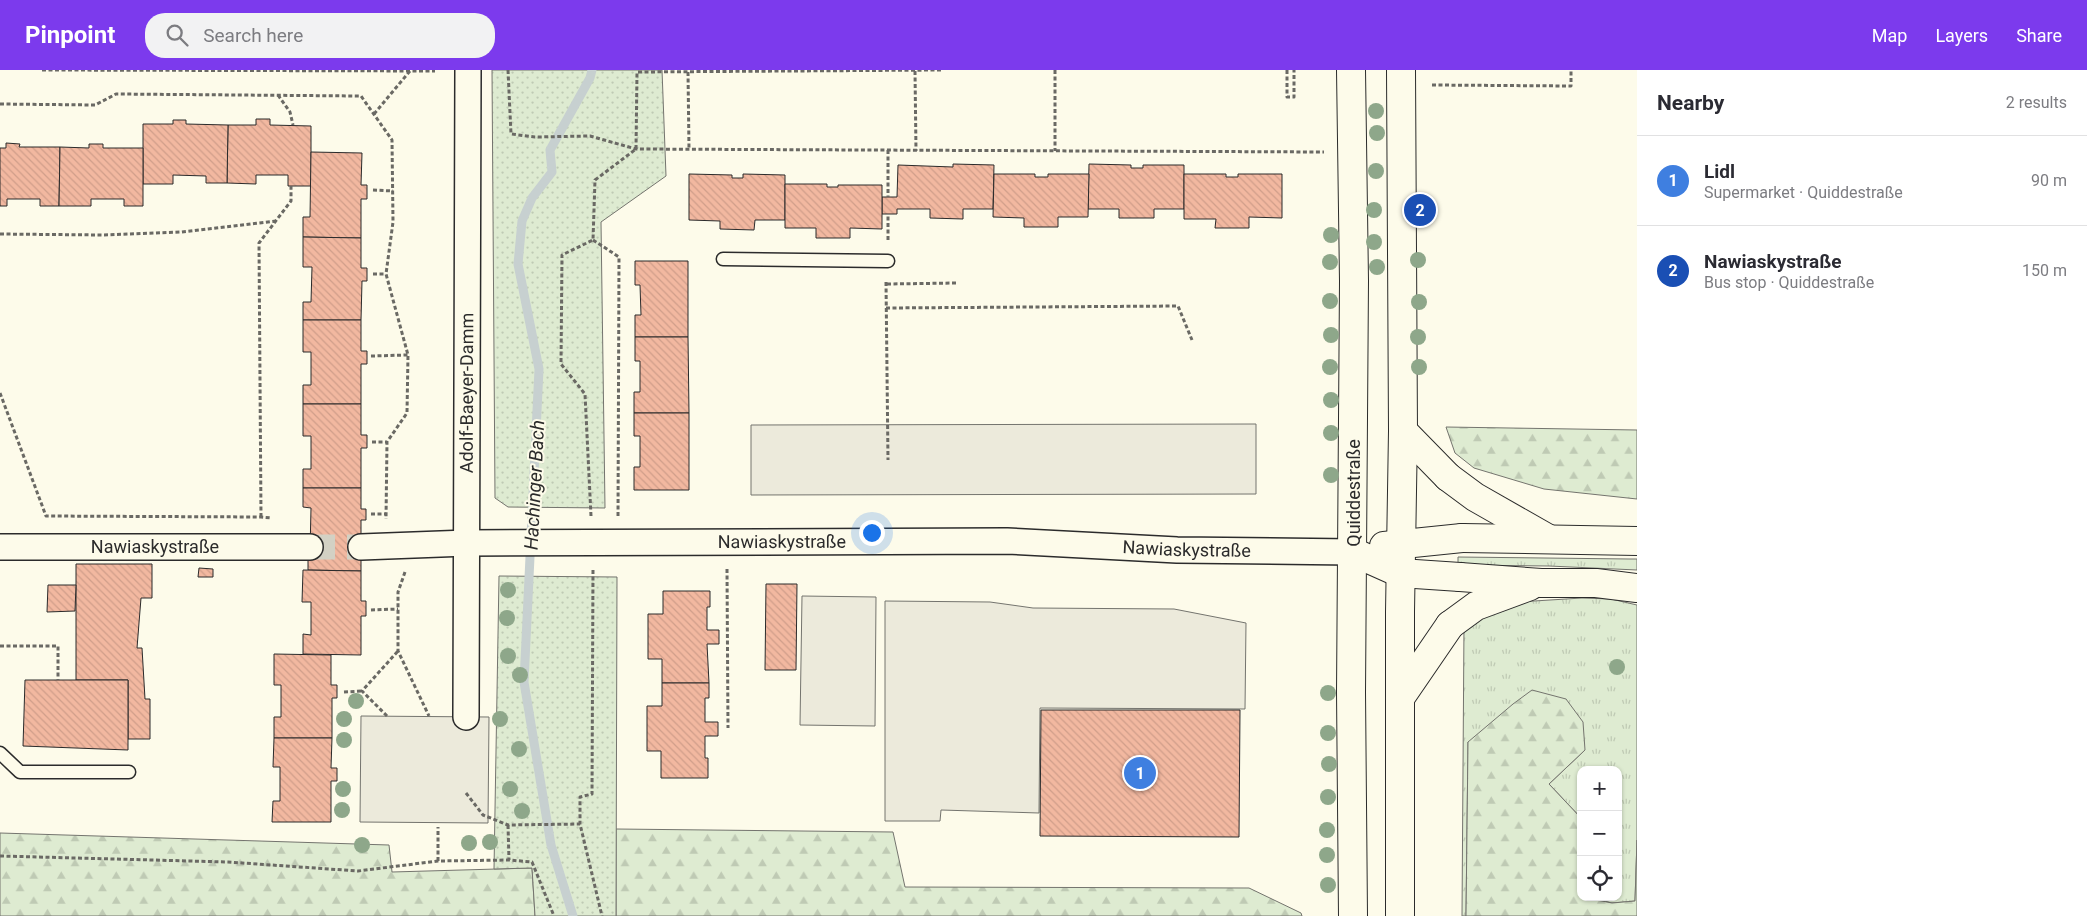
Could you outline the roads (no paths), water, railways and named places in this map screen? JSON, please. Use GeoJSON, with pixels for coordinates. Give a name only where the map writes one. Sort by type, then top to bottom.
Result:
{"type":"FeatureCollection","features":[{"type":"Feature","properties":{"kind":"main road","name":"Quiddestraße"},"geometry":{"type":"LineString","coordinates":[[1351,70],[1354,281],[1351,692],[1353,916]]}},
{"type":"Feature","properties":{"kind":"main road"},"geometry":{"type":"LineString","coordinates":[[1400,916],[1400,573],[1402,543],[1401,70]]}},
{"type":"Feature","properties":{"kind":"main road"},"geometry":{"type":"LineString","coordinates":[[1402,431],[1448,477],[1475,497],[1548,539]]}},
{"type":"Feature","properties":{"kind":"main road"},"geometry":{"type":"LineString","coordinates":[[1353,552],[1402,543],[1462,538],[1637,541]]}},
{"type":"Feature","properties":{"kind":"main road"},"geometry":{"type":"LineString","coordinates":[[1353,552],[1400,573],[1541,583],[1596,583],[1637,588]]}},
{"type":"Feature","properties":{"kind":"main road"},"geometry":{"type":"LineString","coordinates":[[1400,698],[1450,625],[1476,606],[1505,594],[1541,583]]}},
{"type":"Feature","properties":{"kind":"street","name":"Adolf-Baeyer-Damm"},"geometry":{"type":"LineString","coordinates":[[466,717],[468,70]]}},
{"type":"Feature","properties":{"kind":"street","name":"Nawiaskystraße"},"geometry":{"type":"LineString","coordinates":[[373,547],[467,543],[593,542],[1007,542],[1177,550],[1353,552]]}},
{"type":"Feature","properties":{"kind":"street","name":"Nawiaskystraße"},"geometry":{"type":"LineString","coordinates":[[0,546],[310,548]]}},
{"type":"Feature","properties":{"kind":"lane"},"geometry":{"type":"LineString","coordinates":[[723,259],[888,261]]}},
{"type":"Feature","properties":{"kind":"lane"},"geometry":{"type":"LineString","coordinates":[[0,752],[20,772],[129,772]]}},
{"type":"Feature","properties":{"kind":"waterway","name":"Hachinger Bach"},"geometry":{"type":"LineString","coordinates":[[573,916],[551,845],[524,682],[539,369],[518,264],[522,221],[532,198],[552,172],[550,150],[590,78],[592,70]]}},
{"type":"Feature","properties":{"kind":"tunnel"},"geometry":{"type":"LineString","coordinates":[[310,547],[361,547]]}},
{"type":"Feature","properties":{"kind":"place","name":"Nawiaskystraße"},"geometry":{"type":"Point","coordinates":[1420,210]}},
{"type":"Feature","properties":{"kind":"place","name":"Lidl"},"geometry":{"type":"Point","coordinates":[1140,773]}}]}
